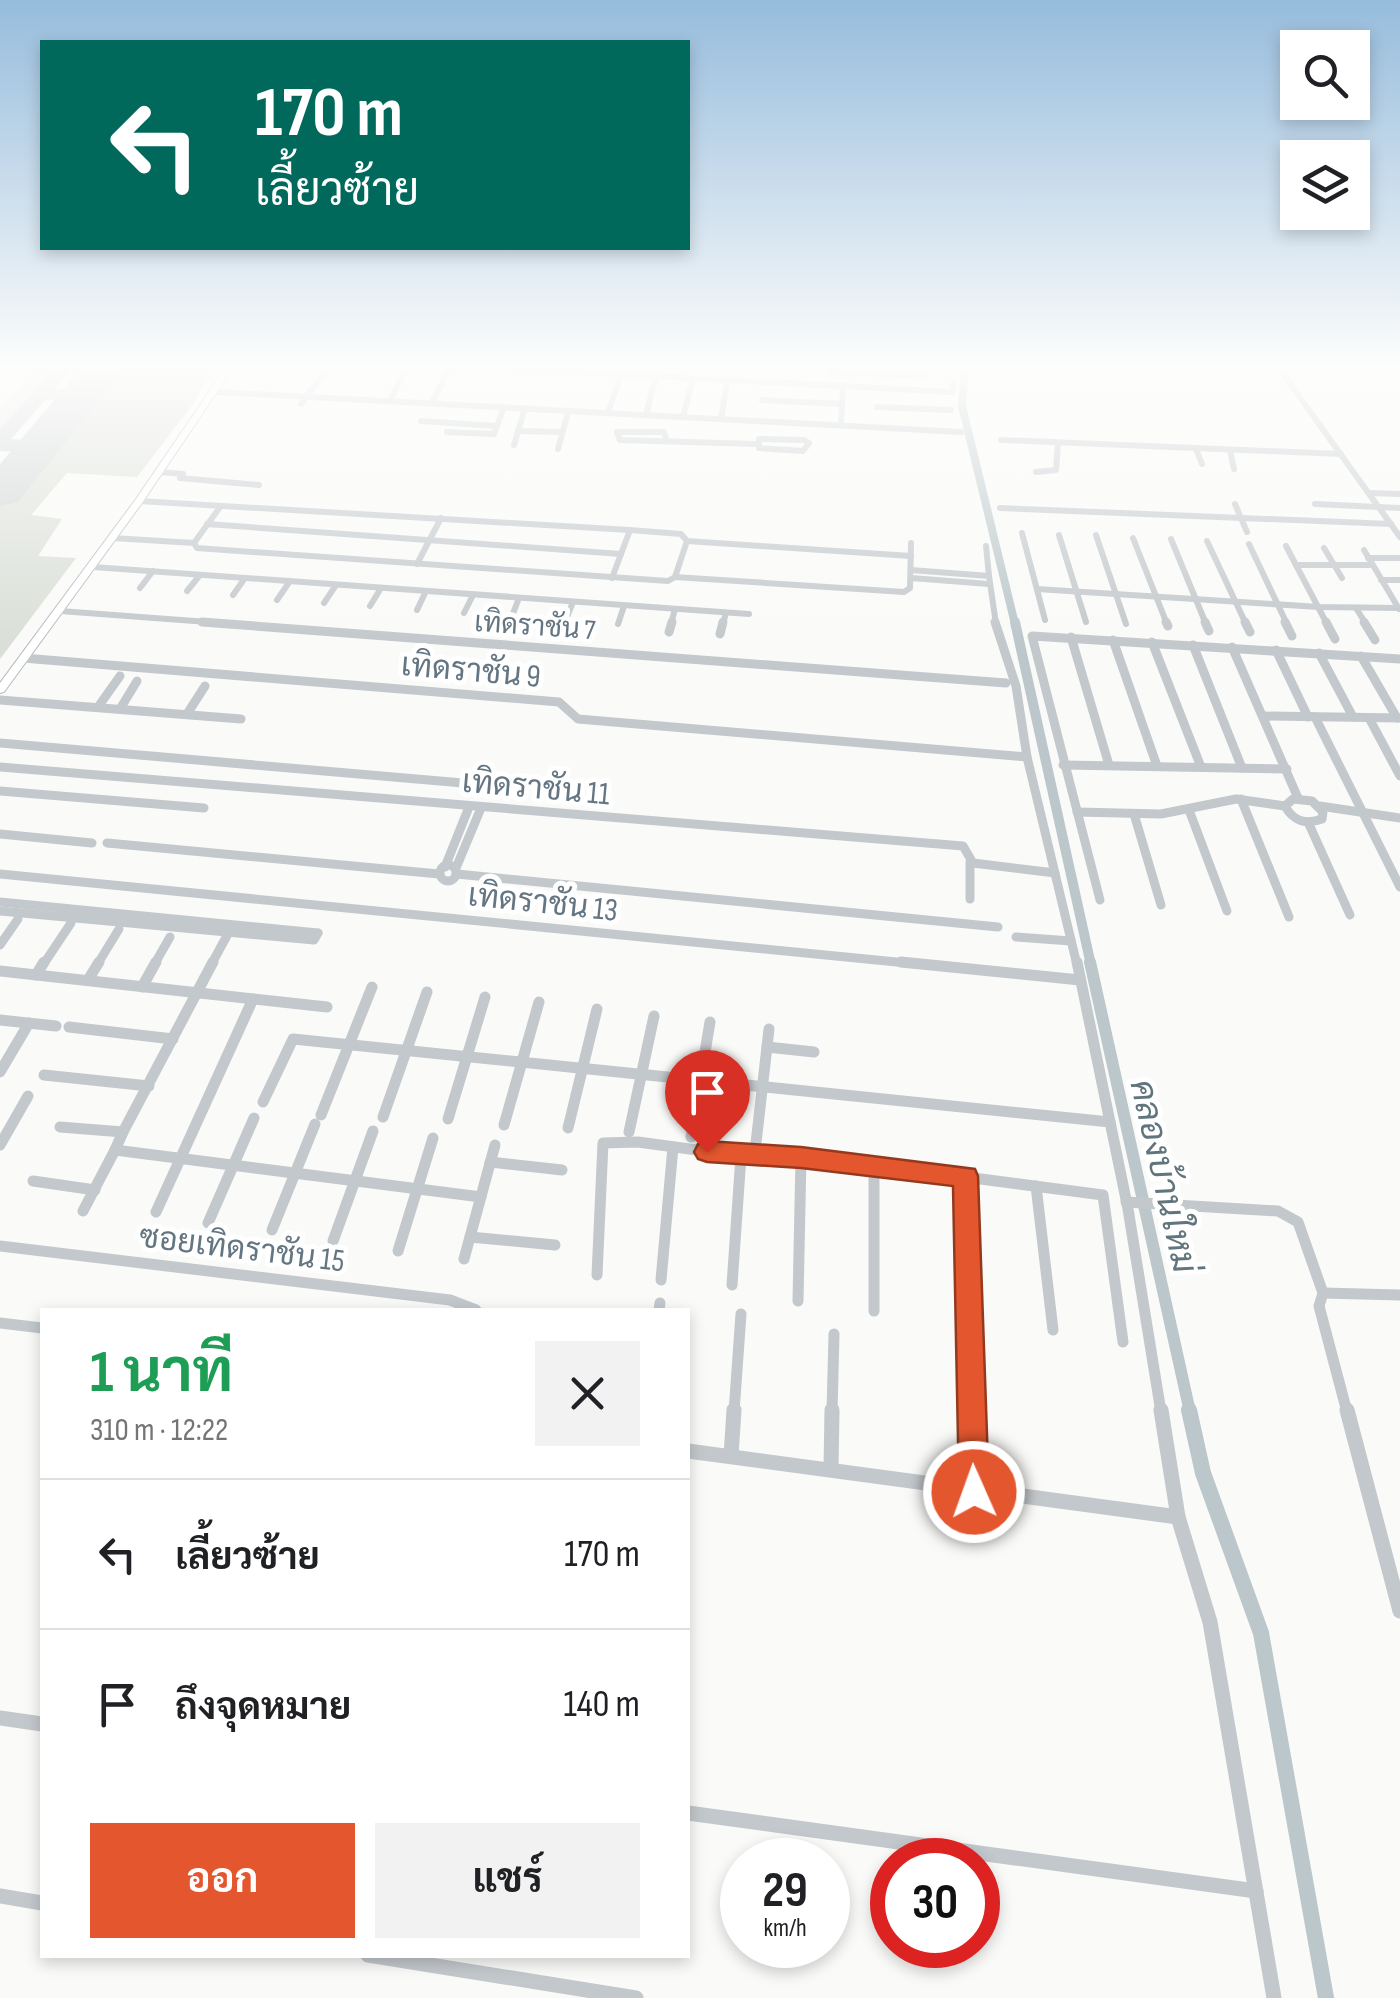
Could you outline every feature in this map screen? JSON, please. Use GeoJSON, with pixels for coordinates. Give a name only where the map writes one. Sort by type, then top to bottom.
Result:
{"type":"FeatureCollection","features":[{"type":"Feature","properties":{"kind":"street"},"geometry":{"type":"LineString","coordinates":[[0,690],[170,457]]}},
{"type":"Feature","properties":{"kind":"street"},"geometry":{"type":"LineString","coordinates":[[1036,472],[1056,470],[1057,457]]}},
{"type":"Feature","properties":{"kind":"street"},"geometry":{"type":"LineString","coordinates":[[1199,457],[1202,464]]}},
{"type":"Feature","properties":{"kind":"street"},"geometry":{"type":"LineString","coordinates":[[1232,457],[1234,469]]}},
{"type":"Feature","properties":{"kind":"street"},"geometry":{"type":"LineString","coordinates":[[1343,457],[1400,536]]}},
{"type":"Feature","properties":{"kind":"street"},"geometry":{"type":"LineString","coordinates":[[160,472],[183,474],[180,478],[258,485]]}},
{"type":"Feature","properties":{"kind":"street"},"geometry":{"type":"LineString","coordinates":[[1368,493],[1400,494]]}},
{"type":"Feature","properties":{"kind":"street"},"geometry":{"type":"LineString","coordinates":[[139,501],[630,530],[682,534],[687,541]]}},
{"type":"Feature","properties":{"kind":"street"},"geometry":{"type":"LineString","coordinates":[[1235,504],[1247,532]]}},
{"type":"Feature","properties":{"kind":"street"},"geometry":{"type":"LineString","coordinates":[[1314,504],[1400,508]]}},
{"type":"Feature","properties":{"kind":"street"},"geometry":{"type":"LineString","coordinates":[[194,543],[220,507]]}},
{"type":"Feature","properties":{"kind":"street"},"geometry":{"type":"LineString","coordinates":[[1000,508],[1134,517],[1391,524]]}},
{"type":"Feature","properties":{"kind":"street"},"geometry":{"type":"LineString","coordinates":[[416,564],[441,518]]}},
{"type":"Feature","properties":{"kind":"street"},"geometry":{"type":"LineString","coordinates":[[208,524],[621,554]]}},
{"type":"Feature","properties":{"kind":"street"},"geometry":{"type":"LineString","coordinates":[[612,578],[630,530]]}},
{"type":"Feature","properties":{"kind":"street"},"geometry":{"type":"LineString","coordinates":[[1022,533],[1045,620]]}},
{"type":"Feature","properties":{"kind":"street"},"geometry":{"type":"LineString","coordinates":[[1058,534],[1086,622]]}},
{"type":"Feature","properties":{"kind":"street"},"geometry":{"type":"LineString","coordinates":[[1096,536],[1126,624]]}},
{"type":"Feature","properties":{"kind":"street"},"geometry":{"type":"LineString","coordinates":[[114,538],[194,543]]}},
{"type":"Feature","properties":{"kind":"street"},"geometry":{"type":"LineString","coordinates":[[1133,538],[1168,626]]}},
{"type":"Feature","properties":{"kind":"street"},"geometry":{"type":"LineString","coordinates":[[1170,539],[1209,630]]}},
{"type":"Feature","properties":{"kind":"street"},"geometry":{"type":"LineString","coordinates":[[687,541],[911,556]]}},
{"type":"Feature","properties":{"kind":"street"},"geometry":{"type":"LineString","coordinates":[[675,577],[687,541]]}},
{"type":"Feature","properties":{"kind":"street"},"geometry":{"type":"LineString","coordinates":[[1207,541],[1250,632]]}},
{"type":"Feature","properties":{"kind":"street"},"geometry":{"type":"LineString","coordinates":[[194,543],[196,548],[612,578],[668,581],[675,577],[904,592],[910,588],[912,542]]}},
{"type":"Feature","properties":{"kind":"street"},"geometry":{"type":"LineString","coordinates":[[1248,544],[1292,636]]}},
{"type":"Feature","properties":{"kind":"street"},"geometry":{"type":"LineString","coordinates":[[986,546],[993,614],[1016,686],[1026,757],[1132,1202],[1178,1517],[1210,1622],[1274,1998]]}},
{"type":"Feature","properties":{"kind":"street"},"geometry":{"type":"LineString","coordinates":[[1286,546],[1335,639]]}},
{"type":"Feature","properties":{"kind":"street"},"geometry":{"type":"LineString","coordinates":[[1324,548],[1342,578]]}},
{"type":"Feature","properties":{"kind":"street"},"geometry":{"type":"LineString","coordinates":[[1296,565],[1335,565],[1368,557],[1400,558]]}},
{"type":"Feature","properties":{"kind":"street"},"geometry":{"type":"LineString","coordinates":[[1368,557],[1399,609]]}},
{"type":"Feature","properties":{"kind":"street"},"geometry":{"type":"LineString","coordinates":[[92,567],[748,614]]}},
{"type":"Feature","properties":{"kind":"street"},"geometry":{"type":"LineString","coordinates":[[140,588],[153,571]]}},
{"type":"Feature","properties":{"kind":"street"},"geometry":{"type":"LineString","coordinates":[[911,574],[989,580]]}},
{"type":"Feature","properties":{"kind":"street"},"geometry":{"type":"LineString","coordinates":[[187,591],[200,575]]}},
{"type":"Feature","properties":{"kind":"street"},"geometry":{"type":"LineString","coordinates":[[233,595],[245,578]]}},
{"type":"Feature","properties":{"kind":"street"},"geometry":{"type":"LineString","coordinates":[[1382,580],[1400,580]]}},
{"type":"Feature","properties":{"kind":"street"},"geometry":{"type":"LineString","coordinates":[[277,600],[290,582]]}},
{"type":"Feature","properties":{"kind":"street"},"geometry":{"type":"LineString","coordinates":[[324,603],[336,585]]}},
{"type":"Feature","properties":{"kind":"street"},"geometry":{"type":"LineString","coordinates":[[370,606],[381,588]]}},
{"type":"Feature","properties":{"kind":"street"},"geometry":{"type":"LineString","coordinates":[[1036,590],[1399,609]]}},
{"type":"Feature","properties":{"kind":"street"},"geometry":{"type":"LineString","coordinates":[[417,610],[426,591]]}},
{"type":"Feature","properties":{"kind":"street"},"geometry":{"type":"LineString","coordinates":[[464,613],[473,595]]}},
{"type":"Feature","properties":{"kind":"street"},"geometry":{"type":"LineString","coordinates":[[512,616],[519,598]]}},
{"type":"Feature","properties":{"kind":"street"},"geometry":{"type":"LineString","coordinates":[[564,624],[573,602]]}},
{"type":"Feature","properties":{"kind":"street"},"geometry":{"type":"LineString","coordinates":[[618,625],[624,606]]}},
{"type":"Feature","properties":{"kind":"street"},"geometry":{"type":"LineString","coordinates":[[1356,608],[1375,640]]}},
{"type":"Feature","properties":{"kind":"street"},"geometry":{"type":"LineString","coordinates":[[669,632],[675,609]]}},
{"type":"Feature","properties":{"kind":"street","name":"เทิดราชัน 7"},"geometry":{"type":"LineString","coordinates":[[60,611],[1006,684]]}},
{"type":"Feature","properties":{"kind":"street"},"geometry":{"type":"LineString","coordinates":[[720,634],[726,612]]}},
{"type":"Feature","properties":{"kind":"street"},"geometry":{"type":"LineString","coordinates":[[1100,900],[1031,638],[1400,659]]}},
{"type":"Feature","properties":{"kind":"street"},"geometry":{"type":"LineString","coordinates":[[1070,638],[1109,766]]}},
{"type":"Feature","properties":{"kind":"street"},"geometry":{"type":"LineString","coordinates":[[1114,640],[1157,766]]}},
{"type":"Feature","properties":{"kind":"street"},"geometry":{"type":"LineString","coordinates":[[1152,642],[1201,767]]}},
{"type":"Feature","properties":{"kind":"street"},"geometry":{"type":"LineString","coordinates":[[1193,645],[1242,768]]}},
{"type":"Feature","properties":{"kind":"street"},"geometry":{"type":"LineString","coordinates":[[1232,647],[1298,798],[1321,811],[1400,822]]}},
{"type":"Feature","properties":{"kind":"street"},"geometry":{"type":"LineString","coordinates":[[1276,650],[1400,887]]}},
{"type":"Feature","properties":{"kind":"street"},"geometry":{"type":"LineString","coordinates":[[1319,653],[1353,718]]}},
{"type":"Feature","properties":{"kind":"street"},"geometry":{"type":"LineString","coordinates":[[1361,656],[1398,718]]}},
{"type":"Feature","properties":{"kind":"street","name":"เทิดราชัน 9"},"geometry":{"type":"LineString","coordinates":[[24,658],[559,702],[578,720],[1026,757]]}},
{"type":"Feature","properties":{"kind":"street"},"geometry":{"type":"LineString","coordinates":[[98,707],[120,676]]}},
{"type":"Feature","properties":{"kind":"street"},"geometry":{"type":"LineString","coordinates":[[120,709],[137,680]]}},
{"type":"Feature","properties":{"kind":"street"},"geometry":{"type":"LineString","coordinates":[[187,714],[205,686]]}},
{"type":"Feature","properties":{"kind":"street"},"geometry":{"type":"LineString","coordinates":[[0,700],[241,719]]}},
{"type":"Feature","properties":{"kind":"street"},"geometry":{"type":"LineString","coordinates":[[1263,716],[1398,718]]}},
{"type":"Feature","properties":{"kind":"street"},"geometry":{"type":"LineString","coordinates":[[1370,718],[1400,776]]}},
{"type":"Feature","properties":{"kind":"street"},"geometry":{"type":"LineString","coordinates":[[0,744],[463,783]]}},
{"type":"Feature","properties":{"kind":"street"},"geometry":{"type":"LineString","coordinates":[[1062,764],[1286,769]]}},
{"type":"Feature","properties":{"kind":"street","name":"เทิดราชัน 11"},"geometry":{"type":"LineString","coordinates":[[0,768],[960,846]]}},
{"type":"Feature","properties":{"kind":"street"},"geometry":{"type":"LineString","coordinates":[[0,791],[204,808]]}},
{"type":"Feature","properties":{"kind":"street"},"geometry":{"type":"LineString","coordinates":[[1078,812],[1134,814],[1189,810],[1241,800],[1285,806],[1298,798]]}},
{"type":"Feature","properties":{"kind":"street"},"geometry":{"type":"LineString","coordinates":[[1241,800],[1288,917]]}},
{"type":"Feature","properties":{"kind":"street"},"geometry":{"type":"LineString","coordinates":[[1285,806],[1292,817],[1308,822],[1350,915]]}},
{"type":"Feature","properties":{"kind":"street"},"geometry":{"type":"LineString","coordinates":[[449,871],[475,807]]}},
{"type":"Feature","properties":{"kind":"street"},"geometry":{"type":"LineString","coordinates":[[1189,810],[1227,911]]}},
{"type":"Feature","properties":{"kind":"street"},"geometry":{"type":"LineString","coordinates":[[1308,822],[1321,811]]}},
{"type":"Feature","properties":{"kind":"street"},"geometry":{"type":"LineString","coordinates":[[1134,814],[1161,905]]}},
{"type":"Feature","properties":{"kind":"street"},"geometry":{"type":"LineString","coordinates":[[960,830],[960,846],[967,848],[970,862],[970,899]]}},
{"type":"Feature","properties":{"kind":"street"},"geometry":{"type":"LineString","coordinates":[[0,834],[92,843]]}},
{"type":"Feature","properties":{"kind":"street"},"geometry":{"type":"LineString","coordinates":[[107,843],[449,871],[998,927]]}},
{"type":"Feature","properties":{"kind":"street"},"geometry":{"type":"LineString","coordinates":[[970,862],[1055,873]]}},
{"type":"Feature","properties":{"kind":"street","name":"เทิดราชัน 13"},"geometry":{"type":"LineString","coordinates":[[0,874],[1080,980]]}},
{"type":"Feature","properties":{"kind":"street"},"geometry":{"type":"LineString","coordinates":[[0,902],[231,928],[314,940],[318,934],[231,928],[0,911]]}},
{"type":"Feature","properties":{"kind":"street"},"geometry":{"type":"LineString","coordinates":[[0,945],[18,919]]}},
{"type":"Feature","properties":{"kind":"street"},"geometry":{"type":"LineString","coordinates":[[36,974],[72,923]]}},
{"type":"Feature","properties":{"kind":"street"},"geometry":{"type":"LineString","coordinates":[[84,1211],[231,928]]}},
{"type":"Feature","properties":{"kind":"street"},"geometry":{"type":"LineString","coordinates":[[88,980],[119,929]]}},
{"type":"Feature","properties":{"kind":"street"},"geometry":{"type":"LineString","coordinates":[[142,987],[170,937]]}},
{"type":"Feature","properties":{"kind":"street"},"geometry":{"type":"LineString","coordinates":[[1016,937],[1072,941]]}},
{"type":"Feature","properties":{"kind":"street"},"geometry":{"type":"LineString","coordinates":[[0,970],[327,1007]]}},
{"type":"Feature","properties":{"kind":"street"},"geometry":{"type":"LineString","coordinates":[[272,1230],[372,987]]}},
{"type":"Feature","properties":{"kind":"street"},"geometry":{"type":"LineString","coordinates":[[384,1117],[427,992]]}},
{"type":"Feature","properties":{"kind":"street"},"geometry":{"type":"LineString","coordinates":[[448,1119],[485,996]]}},
{"type":"Feature","properties":{"kind":"street"},"geometry":{"type":"LineString","coordinates":[[156,1212],[253,999]]}},
{"type":"Feature","properties":{"kind":"street"},"geometry":{"type":"LineString","coordinates":[[504,1125],[538,1002]]}},
{"type":"Feature","properties":{"kind":"street"},"geometry":{"type":"LineString","coordinates":[[568,1128],[597,1009]]}},
{"type":"Feature","properties":{"kind":"street"},"geometry":{"type":"LineString","coordinates":[[630,1132],[654,1016]]}},
{"type":"Feature","properties":{"kind":"street"},"geometry":{"type":"LineString","coordinates":[[0,1020],[56,1026]]}},
{"type":"Feature","properties":{"kind":"street"},"geometry":{"type":"LineString","coordinates":[[690,1137],[710,1022]]}},
{"type":"Feature","properties":{"kind":"street"},"geometry":{"type":"LineString","coordinates":[[0,1072],[29,1023]]}},
{"type":"Feature","properties":{"kind":"street"},"geometry":{"type":"LineString","coordinates":[[69,1027],[174,1040]]}},
{"type":"Feature","properties":{"kind":"street"},"geometry":{"type":"LineString","coordinates":[[756,1144],[768,1029]]}},
{"type":"Feature","properties":{"kind":"street"},"geometry":{"type":"LineString","coordinates":[[263,1102],[293,1039],[1110,1122]]}},
{"type":"Feature","properties":{"kind":"street"},"geometry":{"type":"LineString","coordinates":[[767,1047],[814,1052]]}},
{"type":"Feature","properties":{"kind":"street"},"geometry":{"type":"LineString","coordinates":[[44,1076],[149,1086]]}},
{"type":"Feature","properties":{"kind":"street"},"geometry":{"type":"LineString","coordinates":[[0,1145],[28,1096]]}},
{"type":"Feature","properties":{"kind":"street"},"geometry":{"type":"LineString","coordinates":[[208,1223],[254,1118]]}},
{"type":"Feature","properties":{"kind":"street"},"geometry":{"type":"LineString","coordinates":[[60,1127],[123,1132]]}},
{"type":"Feature","properties":{"kind":"street"},"geometry":{"type":"LineString","coordinates":[[333,1241],[373,1131]]}},
{"type":"Feature","properties":{"kind":"street"},"geometry":{"type":"LineString","coordinates":[[398,1251],[433,1138]]}},
{"type":"Feature","properties":{"kind":"street"},"geometry":{"type":"LineString","coordinates":[[597,1275],[603,1143],[638,1142],[741,1156],[801,1157],[966,1176],[1102,1195],[1123,1342]]}},
{"type":"Feature","properties":{"kind":"street"},"geometry":{"type":"LineString","coordinates":[[464,1259],[495,1145]]}},
{"type":"Feature","properties":{"kind":"street"},"geometry":{"type":"LineString","coordinates":[[661,1280],[673,1147]]}},
{"type":"Feature","properties":{"kind":"street"},"geometry":{"type":"LineString","coordinates":[[115,1150],[481,1197]]}},
{"type":"Feature","properties":{"kind":"street"},"geometry":{"type":"LineString","coordinates":[[732,1284],[741,1156]]}},
{"type":"Feature","properties":{"kind":"street"},"geometry":{"type":"LineString","coordinates":[[798,1301],[801,1157]]}},
{"type":"Feature","properties":{"kind":"street"},"geometry":{"type":"LineString","coordinates":[[490,1162],[562,1170]]}},
{"type":"Feature","properties":{"kind":"street"},"geometry":{"type":"LineString","coordinates":[[874,1165],[874,1311]]}},
{"type":"Feature","properties":{"kind":"street"},"geometry":{"type":"LineString","coordinates":[[966,1176],[974,1492]]}},
{"type":"Feature","properties":{"kind":"street"},"geometry":{"type":"LineString","coordinates":[[33,1181],[95,1190]]}},
{"type":"Feature","properties":{"kind":"street"},"geometry":{"type":"LineString","coordinates":[[1036,1186],[1053,1330]]}},
{"type":"Feature","properties":{"kind":"street"},"geometry":{"type":"LineString","coordinates":[[1132,1202],[1289,1214],[1298,1222],[1323,1293],[1318,1306],[1400,1611]]}},
{"type":"Feature","properties":{"kind":"street"},"geometry":{"type":"LineString","coordinates":[[470,1237],[554,1244]]}},
{"type":"Feature","properties":{"kind":"street","name":"ซอยเทิดราชัน 15"},"geometry":{"type":"LineString","coordinates":[[0,1246],[450,1300],[471,1308]]}},
{"type":"Feature","properties":{"kind":"street"},"geometry":{"type":"LineString","coordinates":[[1323,1293],[1400,1294]]}},
{"type":"Feature","properties":{"kind":"street"},"geometry":{"type":"LineString","coordinates":[[732,1456],[741,1314]]}},
{"type":"Feature","properties":{"kind":"street"},"geometry":{"type":"LineString","coordinates":[[0,1323],[40,1328]]}},
{"type":"Feature","properties":{"kind":"street"},"geometry":{"type":"LineString","coordinates":[[831,1468],[834,1334]]}},
{"type":"Feature","properties":{"kind":"street"},"geometry":{"type":"LineString","coordinates":[[690,1451],[1178,1517]]}},
{"type":"Feature","properties":{"kind":"street"},"geometry":{"type":"LineString","coordinates":[[0,1718],[40,1724]]}},
{"type":"Feature","properties":{"kind":"street"},"geometry":{"type":"LineString","coordinates":[[690,1813],[1256,1891]]}},
{"type":"Feature","properties":{"kind":"street"},"geometry":{"type":"LineString","coordinates":[[0,1896],[40,1902]]}},
{"type":"Feature","properties":{"kind":"street"},"geometry":{"type":"LineString","coordinates":[[387,1958],[636,1998]]}},
{"type":"Feature","properties":{"kind":"shaded area"},"geometry":{"type":"Polygon","coordinates":[[[42,457],[152,457],[137,477],[67,473],[31,515],[62,519],[38,556],[76,558],[0,659],[0,494],[12,494],[42,457]]]}},
{"type":"Feature","properties":{"kind":"waterway","name":"คลองบ้านใหม่"},"geometry":{"type":"LineString","coordinates":[[974,457],[1015,624]]}},
{"type":"Feature","properties":{"kind":"waterway","name":"คลองบ้านใหม่"},"geometry":{"type":"LineString","coordinates":[[1015,622],[1091,965]]}},
{"type":"Feature","properties":{"kind":"waterway","name":"คลองบ้านใหม่"},"geometry":{"type":"LineString","coordinates":[[1090,962],[1190,1412]]}},
{"type":"Feature","properties":{"kind":"waterway","name":"คลองบ้านใหม่"},"geometry":{"type":"LineString","coordinates":[[1189,1410],[1203,1473],[1261,1633],[1326,1998]]}},
{"type":"Feature","properties":{"kind":"runway"},"geometry":{"type":"LineString","coordinates":[[1,492],[30,457]]}},
{"type":"Feature","properties":{"kind":"route"},"geometry":{"type":"LineString","coordinates":[[707,1152],[801,1157],[966,1176],[974,1492]]}}]}
